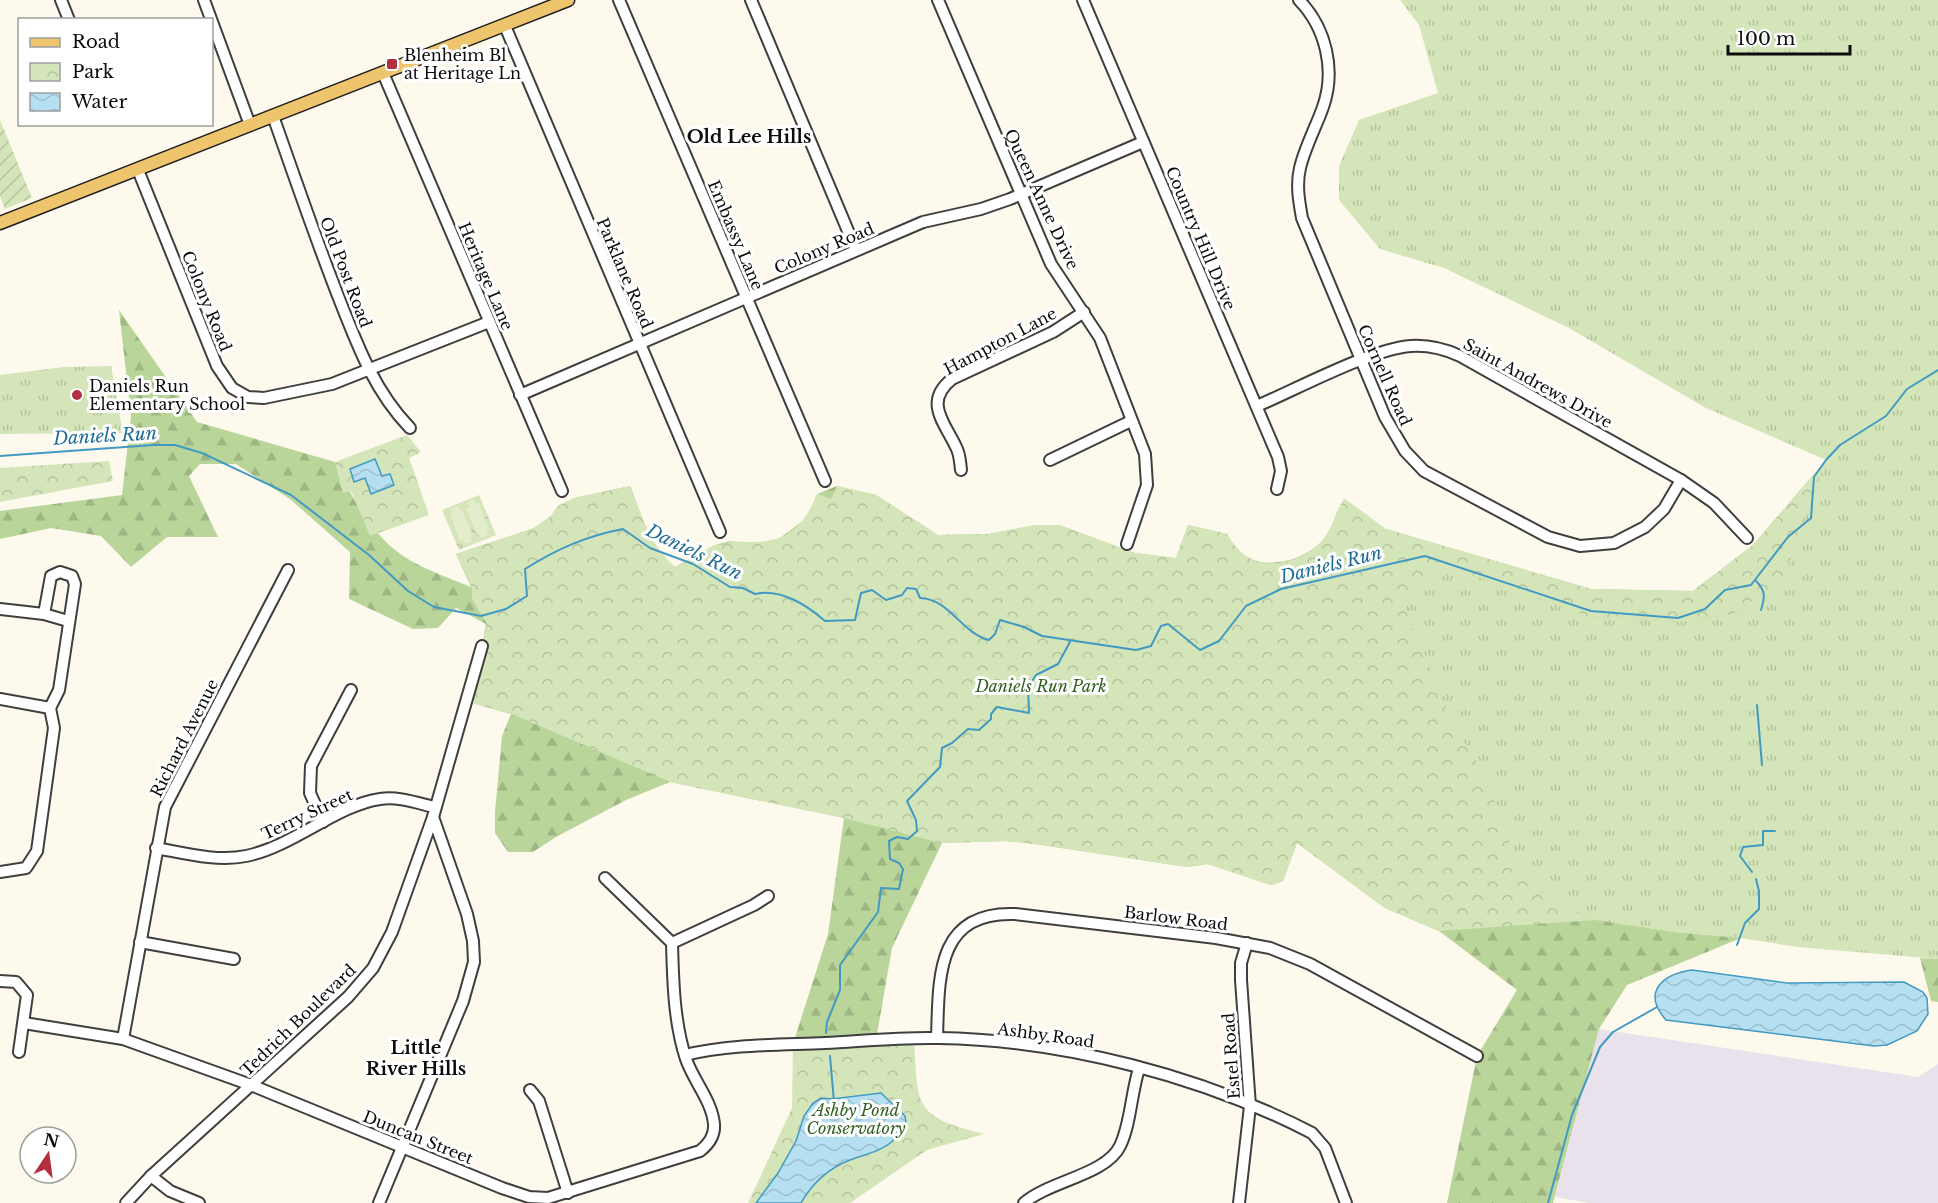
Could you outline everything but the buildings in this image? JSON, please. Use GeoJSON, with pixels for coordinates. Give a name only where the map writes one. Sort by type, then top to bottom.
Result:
{"type":"FeatureCollection","features":[{"type":"Feature","properties":{"kind":"main road"},"geometry":{"type":"LineString","coordinates":[[0,223],[568,0]]}},
{"type":"Feature","properties":{"kind":"street"},"geometry":{"type":"LineString","coordinates":[[61,0],[68,18]]}},
{"type":"Feature","properties":{"kind":"street"},"geometry":{"type":"LineString","coordinates":[[204,0],[211,18]]}},
{"type":"Feature","properties":{"kind":"street","name":"Embassy Lane"},"geometry":{"type":"LineString","coordinates":[[619,0],[825,481]]}},
{"type":"Feature","properties":{"kind":"street"},"geometry":{"type":"LineString","coordinates":[[751,0],[856,250]]}},
{"type":"Feature","properties":{"kind":"street","name":"Queen Anne Drive"},"geometry":{"type":"LineString","coordinates":[[938,0],[1051,264],[1100,338],[1145,454],[1147,476],[1145,494],[1127,544]]}},
{"type":"Feature","properties":{"kind":"street","name":"Country Hill Drive"},"geometry":{"type":"LineString","coordinates":[[1083,0],[1278,457],[1281,471],[1277,489]]}},
{"type":"Feature","properties":{"kind":"street","name":"Cornell Road"},"geometry":{"type":"LineString","coordinates":[[1299,0],[1311,14],[1323,39],[1328,80],[1323,108],[1300,167],[1299,203],[1307,233],[1361,361],[1395,436],[1414,462],[1436,479],[1558,541],[1592,546],[1614,543],[1635,534],[1664,509],[1681,480]]}},
{"type":"Feature","properties":{"kind":"street"},"geometry":{"type":"LineString","coordinates":[[213,23],[250,125]]}},
{"type":"Feature","properties":{"kind":"street","name":"Parklane Road"},"geometry":{"type":"LineString","coordinates":[[505,26],[720,532]]}},
{"type":"Feature","properties":{"kind":"street"},"geometry":{"type":"LineString","coordinates":[[213,52],[223,48]]}},
{"type":"Feature","properties":{"kind":"street","name":"Heritage Lane"},"geometry":{"type":"LineString","coordinates":[[383,73],[562,491]]}},
{"type":"Feature","properties":{"kind":"street","name":"Old Post Road"},"geometry":{"type":"LineString","coordinates":[[273,116],[317,243],[368,370],[378,389],[410,428]]}},
{"type":"Feature","properties":{"kind":"street","name":"Colony Road"},"geometry":{"type":"LineString","coordinates":[[520,395],[923,222],[981,209],[1143,142]]}},
{"type":"Feature","properties":{"kind":"street","name":"Colony Road"},"geometry":{"type":"LineString","coordinates":[[138,170],[217,366],[232,388],[248,396],[264,398],[319,388],[489,322]]}},
{"type":"Feature","properties":{"kind":"street","name":"Hampton Lane"},"geometry":{"type":"LineString","coordinates":[[961,470],[959,453],[938,414],[938,402],[944,388],[952,380],[1053,332],[1084,312]]}},
{"type":"Feature","properties":{"kind":"street","name":"Saint Andrews Drive"},"geometry":{"type":"LineString","coordinates":[[1257,406],[1387,351],[1412,346],[1450,351],[1681,480],[1714,503],[1747,538]]}},
{"type":"Feature","properties":{"kind":"street"},"geometry":{"type":"LineString","coordinates":[[1050,460],[1131,421]]}},
{"type":"Feature","properties":{"kind":"street","name":"Richard Avenue"},"geometry":{"type":"LineString","coordinates":[[123,1039],[160,820],[170,793],[288,570]]}},
{"type":"Feature","properties":{"kind":"street"},"geometry":{"type":"LineString","coordinates":[[0,872],[26,868],[37,851],[54,728],[50,708],[59,690],[75,584],[72,576],[60,572],[51,576],[44,614]]}},
{"type":"Feature","properties":{"kind":"street"},"geometry":{"type":"LineString","coordinates":[[0,609],[44,614],[68,621]]}},
{"type":"Feature","properties":{"kind":"street","name":"Tedrich Boulevard"},"geometry":{"type":"LineString","coordinates":[[126,1203],[151,1176],[348,997],[373,968],[392,932],[433,812],[483,646]]}},
{"type":"Feature","properties":{"kind":"street"},"geometry":{"type":"LineString","coordinates":[[323,822],[310,793],[311,766],[351,690]]}},
{"type":"Feature","properties":{"kind":"street"},"geometry":{"type":"LineString","coordinates":[[0,699],[50,708]]}},
{"type":"Feature","properties":{"kind":"street","name":"Terry Street"},"geometry":{"type":"LineString","coordinates":[[156,848],[217,858],[245,857],[281,844],[323,822],[381,799],[402,800],[433,812]]}},
{"type":"Feature","properties":{"kind":"street"},"geometry":{"type":"LineString","coordinates":[[379,1203],[464,1001],[474,962],[473,941],[467,914],[433,812]]}},
{"type":"Feature","properties":{"kind":"street"},"geometry":{"type":"LineString","coordinates":[[606,878],[672,943],[754,905],[768,896]]}},
{"type":"Feature","properties":{"kind":"street","name":"Barlow Road"},"geometry":{"type":"LineString","coordinates":[[937,1038],[941,972],[945,953],[962,930],[989,916],[1015,914],[1247,943],[1287,954],[1310,964],[1477,1056]]}},
{"type":"Feature","properties":{"kind":"street"},"geometry":{"type":"LineString","coordinates":[[140,942],[234,959]]}},
{"type":"Feature","properties":{"kind":"street","name":"Duncan Street"},"geometry":{"type":"LineString","coordinates":[[24,1023],[123,1039],[251,1085],[521,1195],[548,1198],[690,1154],[706,1146],[714,1133],[713,1118],[685,1055],[677,1020],[672,943]]}},
{"type":"Feature","properties":{"kind":"street","name":"Estel Road"},"geometry":{"type":"LineString","coordinates":[[1239,1203],[1250,1106],[1241,980],[1247,943]]}},
{"type":"Feature","properties":{"kind":"street"},"geometry":{"type":"LineString","coordinates":[[0,981],[16,982],[25,990],[27,999],[19,1052]]}},
{"type":"Feature","properties":{"kind":"street","name":"Ashby Road"},"geometry":{"type":"LineString","coordinates":[[685,1055],[702,1051],[793,1044],[937,1038],[1051,1048],[1099,1057],[1195,1085],[1250,1106],[1315,1136],[1325,1148],[1346,1203]]}},
{"type":"Feature","properties":{"kind":"street"},"geometry":{"type":"LineString","coordinates":[[1024,1203],[1042,1190],[1097,1166],[1115,1154],[1122,1139],[1139,1069]]}},
{"type":"Feature","properties":{"kind":"street"},"geometry":{"type":"LineString","coordinates":[[530,1090],[538,1101],[568,1193]]}},
{"type":"Feature","properties":{"kind":"street"},"geometry":{"type":"LineString","coordinates":[[151,1176],[170,1191],[199,1203]]}},
{"type":"Feature","properties":{"kind":"shaded area"},"geometry":{"type":"Polygon","coordinates":[[[1599,1029],[1918,1077],[1938,1064],[1938,1203],[1589,1203],[1555,1197],[1599,1029]]]}},
{"type":"Feature","properties":{"kind":"green space"},"geometry":{"type":"Polygon","coordinates":[[[1400,0],[1938,0],[1938,959],[1797,947],[1595,920],[1550,900],[1519,869],[1486,777],[1453,725],[1403,604],[1422,583],[1430,566],[1447,566],[1587,616],[1784,578],[1826,460],[1706,408],[1569,328],[1444,268],[1380,249],[1339,200],[1339,166],[1359,120],[1438,93],[1419,25],[1400,0]]]}},
{"type":"Feature","properties":{"kind":"green space"},"geometry":{"type":"Polygon","coordinates":[[[0,120],[32,198],[5,209],[0,196],[0,120]]]}},
{"type":"Feature","properties":{"kind":"green space","name":"Daniels Run Park"},"geometry":{"type":"Polygon","coordinates":[[[119,310],[197,422],[335,462],[357,504],[385,541],[414,562],[471,587],[456,554],[534,528],[551,516],[558,506],[574,498],[630,486],[653,540],[666,559],[675,567],[715,545],[730,541],[757,544],[776,541],[808,517],[817,494],[837,486],[876,495],[938,535],[988,534],[1036,525],[1059,525],[1135,553],[1176,558],[1188,525],[1227,534],[1246,556],[1267,563],[1300,556],[1319,544],[1328,532],[1339,507],[1386,529],[1591,589],[1693,591],[1753,545],[1826,460],[1784,578],[1733,614],[1681,622],[1587,616],[1447,566],[1430,566],[1422,583],[1403,604],[1453,725],[1486,777],[1519,869],[1550,900],[1596,920],[1675,932],[1741,938],[1627,985],[1599,1029],[1553,1203],[1447,1203],[1477,1056],[1517,990],[1439,931],[1385,908],[1297,843],[1283,881],[1271,885],[1208,864],[1187,867],[1005,841],[942,843],[892,948],[876,1040],[793,1044],[828,934],[844,818],[670,782],[626,800],[556,837],[533,852],[508,852],[495,833],[495,812],[502,736],[511,714],[472,703],[486,624],[456,608],[438,628],[413,629],[349,599],[350,552],[290,499],[236,464],[200,464],[189,476],[218,537],[167,537],[131,567],[101,536],[51,528],[0,539],[0,511],[122,495],[131,416],[119,310]]]}},
{"type":"Feature","properties":{"kind":"green space"},"geometry":{"type":"Polygon","coordinates":[[[111,366],[123,433],[0,434],[0,375],[64,367],[111,366]]]}},
{"type":"Feature","properties":{"kind":"green space"},"geometry":{"type":"Polygon","coordinates":[[[407,435],[421,452],[409,458],[429,515],[370,536],[351,491],[343,493],[335,462],[407,435]]]}},
{"type":"Feature","properties":{"kind":"green space","name":"Daniels Run Park"},"geometry":{"type":"Polygon","coordinates":[[[1826,460],[1784,578],[1733,614],[1681,622],[1587,616],[1447,566],[1430,566],[1422,583],[1403,604],[1453,725],[1486,777],[1519,869],[1550,900],[1595,920],[1439,931],[1385,908],[1297,843],[1283,881],[1271,885],[1208,864],[1187,867],[1005,841],[941,843],[844,818],[670,782],[512,714],[472,703],[487,624],[472,599],[472,588],[456,554],[534,528],[551,516],[558,506],[574,498],[630,486],[653,540],[666,559],[675,567],[715,545],[728,545],[730,541],[760,542],[784,536],[802,521],[817,494],[831,499],[837,486],[876,495],[938,535],[988,534],[1036,525],[1059,525],[1135,553],[1176,558],[1188,525],[1227,534],[1244,555],[1266,563],[1286,562],[1313,549],[1328,533],[1344,498],[1386,529],[1591,589],[1693,591],[1753,545],[1826,460]]]}},
{"type":"Feature","properties":{"kind":"green space"},"geometry":{"type":"Polygon","coordinates":[[[109,461],[113,481],[0,502],[0,468],[109,461]]]}},
{"type":"Feature","properties":{"kind":"green space"},"geometry":{"type":"Polygon","coordinates":[[[479,495],[496,535],[459,550],[442,510],[479,495]]]}},
{"type":"Feature","properties":{"kind":"green space"},"geometry":{"type":"Polygon","coordinates":[[[474,499],[476,504],[479,503],[489,530],[486,531],[488,535],[481,538],[480,534],[477,535],[466,508],[469,506],[467,502],[474,499]]]}},
{"type":"Feature","properties":{"kind":"green space"},"geometry":{"type":"Polygon","coordinates":[[[458,506],[473,536],[470,538],[472,542],[465,544],[463,540],[460,541],[450,514],[453,513],[451,509],[458,506]]]}},
{"type":"Feature","properties":{"kind":"green space"},"geometry":{"type":"Polygon","coordinates":[[[1920,958],[1938,959],[1938,1002],[1931,1001],[1920,958]]]}},
{"type":"Feature","properties":{"kind":"green space","name":"Ashby Pond Conservatory"},"geometry":{"type":"Polygon","coordinates":[[[914,1039],[919,1094],[924,1105],[932,1114],[944,1121],[984,1134],[927,1150],[850,1203],[748,1203],[792,1108],[793,1044],[914,1039]]]}},
{"type":"Feature","properties":{"kind":"water"},"geometry":{"type":"Polygon","coordinates":[[[375,459],[382,476],[390,474],[394,485],[371,494],[365,478],[354,482],[350,469],[375,459]]]}},
{"type":"Feature","properties":{"kind":"water"},"geometry":{"type":"Polygon","coordinates":[[[1692,970],[1787,983],[1904,982],[1923,992],[1927,998],[1928,1014],[1917,1031],[1887,1045],[1874,1046],[1666,1020],[1655,1001],[1659,986],[1672,976],[1692,970]]]}},
{"type":"Feature","properties":{"kind":"water"},"geometry":{"type":"Polygon","coordinates":[[[881,1093],[905,1116],[906,1122],[894,1135],[893,1141],[878,1150],[835,1167],[810,1189],[801,1203],[756,1203],[778,1173],[796,1141],[804,1116],[813,1103],[821,1098],[832,1099],[881,1093]]]}},
{"type":"Feature","properties":{"kind":"waterway","name":"Daniels Run"},"geometry":{"type":"LineString","coordinates":[[0,456],[153,445],[175,445],[202,453],[291,495],[369,555],[408,591],[434,607],[481,616],[506,609],[527,596],[525,569],[572,544],[623,529],[650,548],[693,564],[730,587],[743,588],[755,594],[774,593],[793,599],[825,621],[855,620],[861,593],[872,590],[886,600],[902,595],[907,588],[916,589],[920,598],[940,604],[971,631],[989,640],[995,634],[1000,620],[1024,627],[1042,636],[1136,650],[1151,646],[1161,626],[1168,624],[1200,650],[1219,641],[1246,606],[1281,589],[1425,556],[1591,611],[1678,618],[1705,609],[1725,590],[1751,585],[1788,537],[1811,518],[1814,477],[1840,445],[1886,416],[1907,389],[1938,370]]}},
{"type":"Feature","properties":{"kind":"waterway"},"geometry":{"type":"LineString","coordinates":[[1756,581],[1764,594],[1761,610]]}},
{"type":"Feature","properties":{"kind":"waterway"},"geometry":{"type":"LineString","coordinates":[[826,1033],[827,1022],[840,990],[840,965],[878,912],[881,888],[899,889],[903,869],[899,863],[890,859],[889,841],[897,837],[908,839],[917,831],[916,820],[907,801],[940,767],[942,748],[952,743],[968,729],[979,730],[991,719],[991,714],[997,707],[1029,713],[1028,687],[1036,675],[1058,664],[1070,642]]}},
{"type":"Feature","properties":{"kind":"waterway"},"geometry":{"type":"LineString","coordinates":[[1757,705],[1762,765]]}},
{"type":"Feature","properties":{"kind":"waterway"},"geometry":{"type":"LineString","coordinates":[[1752,872],[1740,856],[1743,847],[1763,845],[1763,831],[1775,831]]}},
{"type":"Feature","properties":{"kind":"waterway"},"geometry":{"type":"LineString","coordinates":[[1737,945],[1745,923],[1759,909],[1756,879]]}},
{"type":"Feature","properties":{"kind":"waterway"},"geometry":{"type":"LineString","coordinates":[[1548,1203],[1572,1115],[1600,1047],[1613,1032],[1657,1007]]}},
{"type":"Feature","properties":{"kind":"waterway"},"geometry":{"type":"LineString","coordinates":[[830,1056],[834,1102]]}},
{"type":"Feature","properties":{"kind":"place","name":"Blenheim Bl at Heritage Ln"},"geometry":{"type":"Point","coordinates":[392,64]}},
{"type":"Feature","properties":{"kind":"place","name":"Daniels Run Elementary School"},"geometry":{"type":"Point","coordinates":[77,395]}},
{"type":"Feature","properties":{"kind":"district","name":"Old Lee Hills"},"geometry":{"type":"Point","coordinates":[749,137]}},
{"type":"Feature","properties":{"kind":"district","name":"Little River Hills"},"geometry":{"type":"Point","coordinates":[416,1058]}}]}
